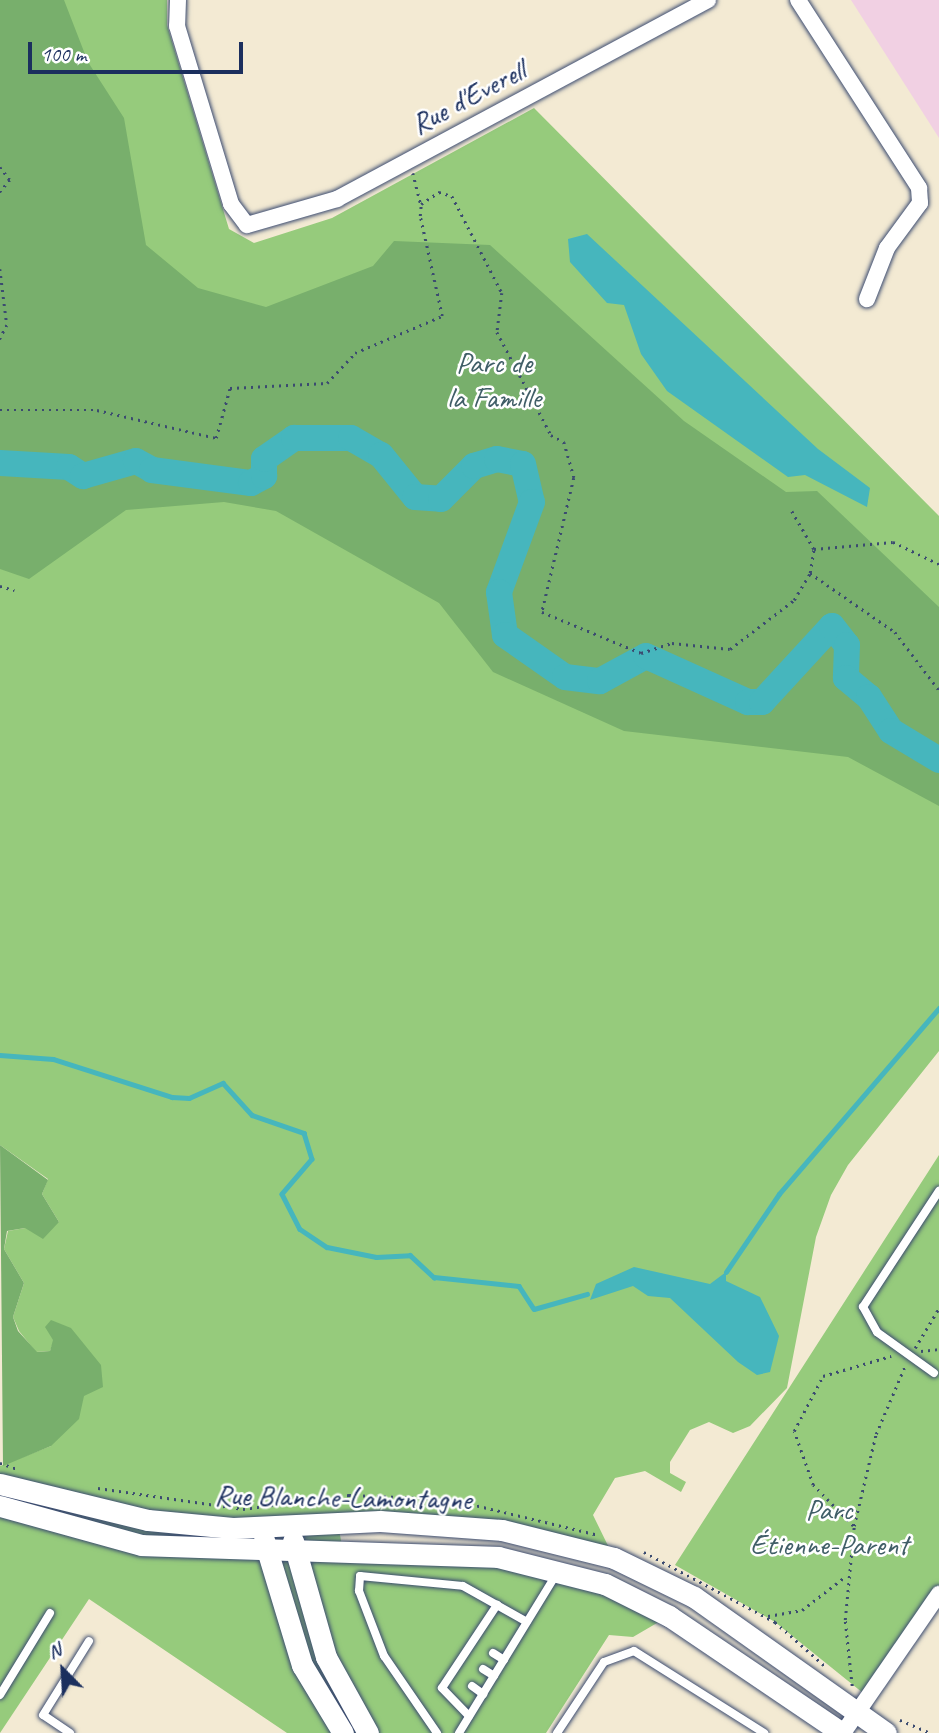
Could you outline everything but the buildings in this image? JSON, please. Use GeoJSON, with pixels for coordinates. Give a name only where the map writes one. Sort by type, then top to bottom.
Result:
{"type":"FeatureCollection","features":[{"type":"Feature","properties":{"kind":"street","name":"Rue d'Everell"},"geometry":{"type":"LineString","coordinates":[[177,0],[177,26],[231,204],[247,225],[337,199],[708,0]]}},
{"type":"Feature","properties":{"kind":"street"},"geometry":{"type":"LineString","coordinates":[[798,0],[919,188],[920,203],[887,248],[867,299]]}},
{"type":"Feature","properties":{"kind":"street","name":"Rue Blanche-Lamontagne"},"geometry":{"type":"LineString","coordinates":[[0,1484],[148,1520],[261,1528],[380,1521],[502,1530],[614,1558],[694,1597],[886,1733]]}},
{"type":"Feature","properties":{"kind":"street","name":"Rue Blanche-Lamontagne"},"geometry":{"type":"LineString","coordinates":[[0,1506],[142,1545],[267,1553],[380,1549],[485,1556],[605,1584],[670,1616],[842,1733]]}},
{"type":"Feature","properties":{"kind":"street"},"geometry":{"type":"LineString","coordinates":[[298,1526],[295,1553],[326,1657],[368,1733]]}},
{"type":"Feature","properties":{"kind":"street"},"geometry":{"type":"LineString","coordinates":[[261,1528],[302,1665],[343,1733]]}},
{"type":"Feature","properties":{"kind":"street"},"geometry":{"type":"LineString","coordinates":[[842,1733],[938,1599]]}},
{"type":"Feature","properties":{"kind":"lane"},"geometry":{"type":"LineString","coordinates":[[934,1373],[867,1322],[863,1307],[939,1191]]}},
{"type":"Feature","properties":{"kind":"lane"},"geometry":{"type":"LineString","coordinates":[[459,1733],[558,1572]]}},
{"type":"Feature","properties":{"kind":"lane"},"geometry":{"type":"LineString","coordinates":[[437,1733],[384,1656],[359,1591],[360,1576],[463,1586],[527,1622]]}},
{"type":"Feature","properties":{"kind":"lane"},"geometry":{"type":"LineString","coordinates":[[470,1716],[442,1688],[467,1657],[496,1605]]}},
{"type":"Feature","properties":{"kind":"lane"},"geometry":{"type":"LineString","coordinates":[[0,1695],[50,1612]]}},
{"type":"Feature","properties":{"kind":"lane"},"geometry":{"type":"LineString","coordinates":[[504,1637],[514,1644]]}},
{"type":"Feature","properties":{"kind":"lane"},"geometry":{"type":"LineString","coordinates":[[70,1733],[43,1715],[89,1641]]}},
{"type":"Feature","properties":{"kind":"lane"},"geometry":{"type":"LineString","coordinates":[[557,1733],[604,1662],[634,1651],[764,1733]]}},
{"type":"Feature","properties":{"kind":"lane"},"geometry":{"type":"LineString","coordinates":[[493,1653],[504,1660]]}},
{"type":"Feature","properties":{"kind":"lane"},"geometry":{"type":"LineString","coordinates":[[483,1669],[494,1676]]}},
{"type":"Feature","properties":{"kind":"lane"},"geometry":{"type":"LineString","coordinates":[[472,1686],[483,1694]]}},
{"type":"Feature","properties":{"kind":"path"},"geometry":{"type":"LineString","coordinates":[[0,410],[97,410],[216,438],[230,388],[327,383],[355,353],[442,316],[410,160]]}},
{"type":"Feature","properties":{"kind":"path"},"geometry":{"type":"LineString","coordinates":[[0,167],[10,180],[0,192]]}},
{"type":"Feature","properties":{"kind":"path"},"geometry":{"type":"LineString","coordinates":[[421,204],[439,191],[452,196],[502,293],[497,332],[551,435],[565,442],[574,478],[542,612],[641,653],[672,643],[730,649],[794,600],[810,573],[814,549],[792,511]]}},
{"type":"Feature","properties":{"kind":"path"},"geometry":{"type":"LineString","coordinates":[[0,269],[7,325],[0,339]]}},
{"type":"Feature","properties":{"kind":"path"},"geometry":{"type":"LineString","coordinates":[[814,549],[893,542],[939,564]]}},
{"type":"Feature","properties":{"kind":"path"},"geometry":{"type":"LineString","coordinates":[[810,573],[895,632],[939,690]]}},
{"type":"Feature","properties":{"kind":"path"},"geometry":{"type":"LineString","coordinates":[[0,586],[14,590]]}},
{"type":"Feature","properties":{"kind":"path"},"geometry":{"type":"LineString","coordinates":[[852,1686],[847,1575],[854,1526],[876,1434],[910,1354],[939,1308]]}},
{"type":"Feature","properties":{"kind":"path"},"geometry":{"type":"LineString","coordinates":[[854,1526],[813,1485],[793,1431],[823,1376],[939,1349]]}},
{"type":"Feature","properties":{"kind":"path"},"geometry":{"type":"LineString","coordinates":[[0,1464],[23,1470]]}},
{"type":"Feature","properties":{"kind":"path"},"geometry":{"type":"LineString","coordinates":[[94,1488],[243,1508],[304,1505],[298,1526]]}},
{"type":"Feature","properties":{"kind":"path"},"geometry":{"type":"LineString","coordinates":[[765,1616],[802,1610],[847,1575]]}},
{"type":"Feature","properties":{"kind":"shaded area"},"geometry":{"type":"Polygon","coordinates":[[[851,0],[939,0],[939,138],[851,0]]]}},
{"type":"Feature","properties":{"kind":"green space"},"geometry":{"type":"Polygon","coordinates":[[[0,0],[167,0],[167,25],[229,229],[254,243],[332,218],[534,108],[939,516],[939,1051],[848,1165],[831,1195],[816,1237],[787,1388],[750,1426],[733,1433],[709,1422],[690,1430],[670,1462],[670,1473],[686,1482],[681,1492],[645,1471],[615,1478],[593,1515],[614,1558],[502,1530],[338,1524],[343,1551],[498,1557],[669,1616],[633,1637],[609,1635],[546,1733],[287,1733],[89,1599],[0,1733],[0,1466],[51,1446],[54,1340],[50,1351],[36,1352],[19,1331],[13,1317],[24,1283],[4,1249],[8,1231],[59,1222],[42,1194],[48,1179],[0,1145],[0,0]]]}},
{"type":"Feature","properties":{"kind":"green space","name":"Parc de la Famille"},"geometry":{"type":"Polygon","coordinates":[[[0,0],[64,0],[88,62],[124,118],[146,245],[198,288],[266,307],[373,266],[394,241],[490,245],[684,421],[786,492],[817,491],[939,607],[939,806],[848,757],[624,731],[493,672],[439,603],[276,511],[224,502],[126,510],[29,579],[0,569],[0,0]]]}},
{"type":"Feature","properties":{"kind":"green space"},"geometry":{"type":"Polygon","coordinates":[[[0,1145],[48,1180],[42,1194],[59,1222],[43,1239],[25,1228],[7,1231],[4,1249],[24,1283],[13,1317],[18,1331],[37,1352],[50,1351],[53,1340],[45,1327],[51,1320],[71,1328],[101,1365],[103,1387],[84,1396],[79,1419],[51,1446],[3,1466],[0,1145]]]}},
{"type":"Feature","properties":{"kind":"green space","name":"Parc Étienne-Parent"},"geometry":{"type":"Polygon","coordinates":[[[939,1155],[939,1594],[868,1697],[775,1622],[675,1565],[939,1155]]]}},
{"type":"Feature","properties":{"kind":"water"},"geometry":{"type":"Polygon","coordinates":[[[587,234],[818,449],[870,488],[867,507],[805,475],[788,477],[667,391],[641,354],[624,305],[607,303],[570,262],[568,239],[587,234]]]}},
{"type":"Feature","properties":{"kind":"water"},"geometry":{"type":"Polygon","coordinates":[[[634,1267],[710,1284],[726,1272],[726,1281],[760,1297],[779,1336],[770,1372],[757,1375],[738,1362],[670,1298],[648,1296],[633,1286],[590,1300],[596,1284],[634,1267]]]}},
{"type":"Feature","properties":{"kind":"waterway"},"geometry":{"type":"LineString","coordinates":[[0,463],[69,467],[83,476],[136,461],[152,470],[251,483],[264,476],[264,459],[294,438],[351,438],[381,455],[415,497],[441,499],[474,466],[497,459],[523,464],[532,502],[499,592],[505,635],[565,677],[600,681],[646,656],[748,702],[762,702],[832,626],[847,645],[846,678],[869,697],[891,731],[939,760]]}},
{"type":"Feature","properties":{"kind":"waterway"},"geometry":{"type":"LineString","coordinates":[[726,1272],[779,1194],[939,1008]]}},
{"type":"Feature","properties":{"kind":"waterway"},"geometry":{"type":"LineString","coordinates":[[0,1055],[53,1059],[172,1097],[189,1098],[223,1083],[252,1115],[304,1133],[312,1159],[282,1194],[300,1229],[327,1247],[376,1257],[410,1255],[434,1277],[519,1286],[534,1309],[587,1294]]}}]}
